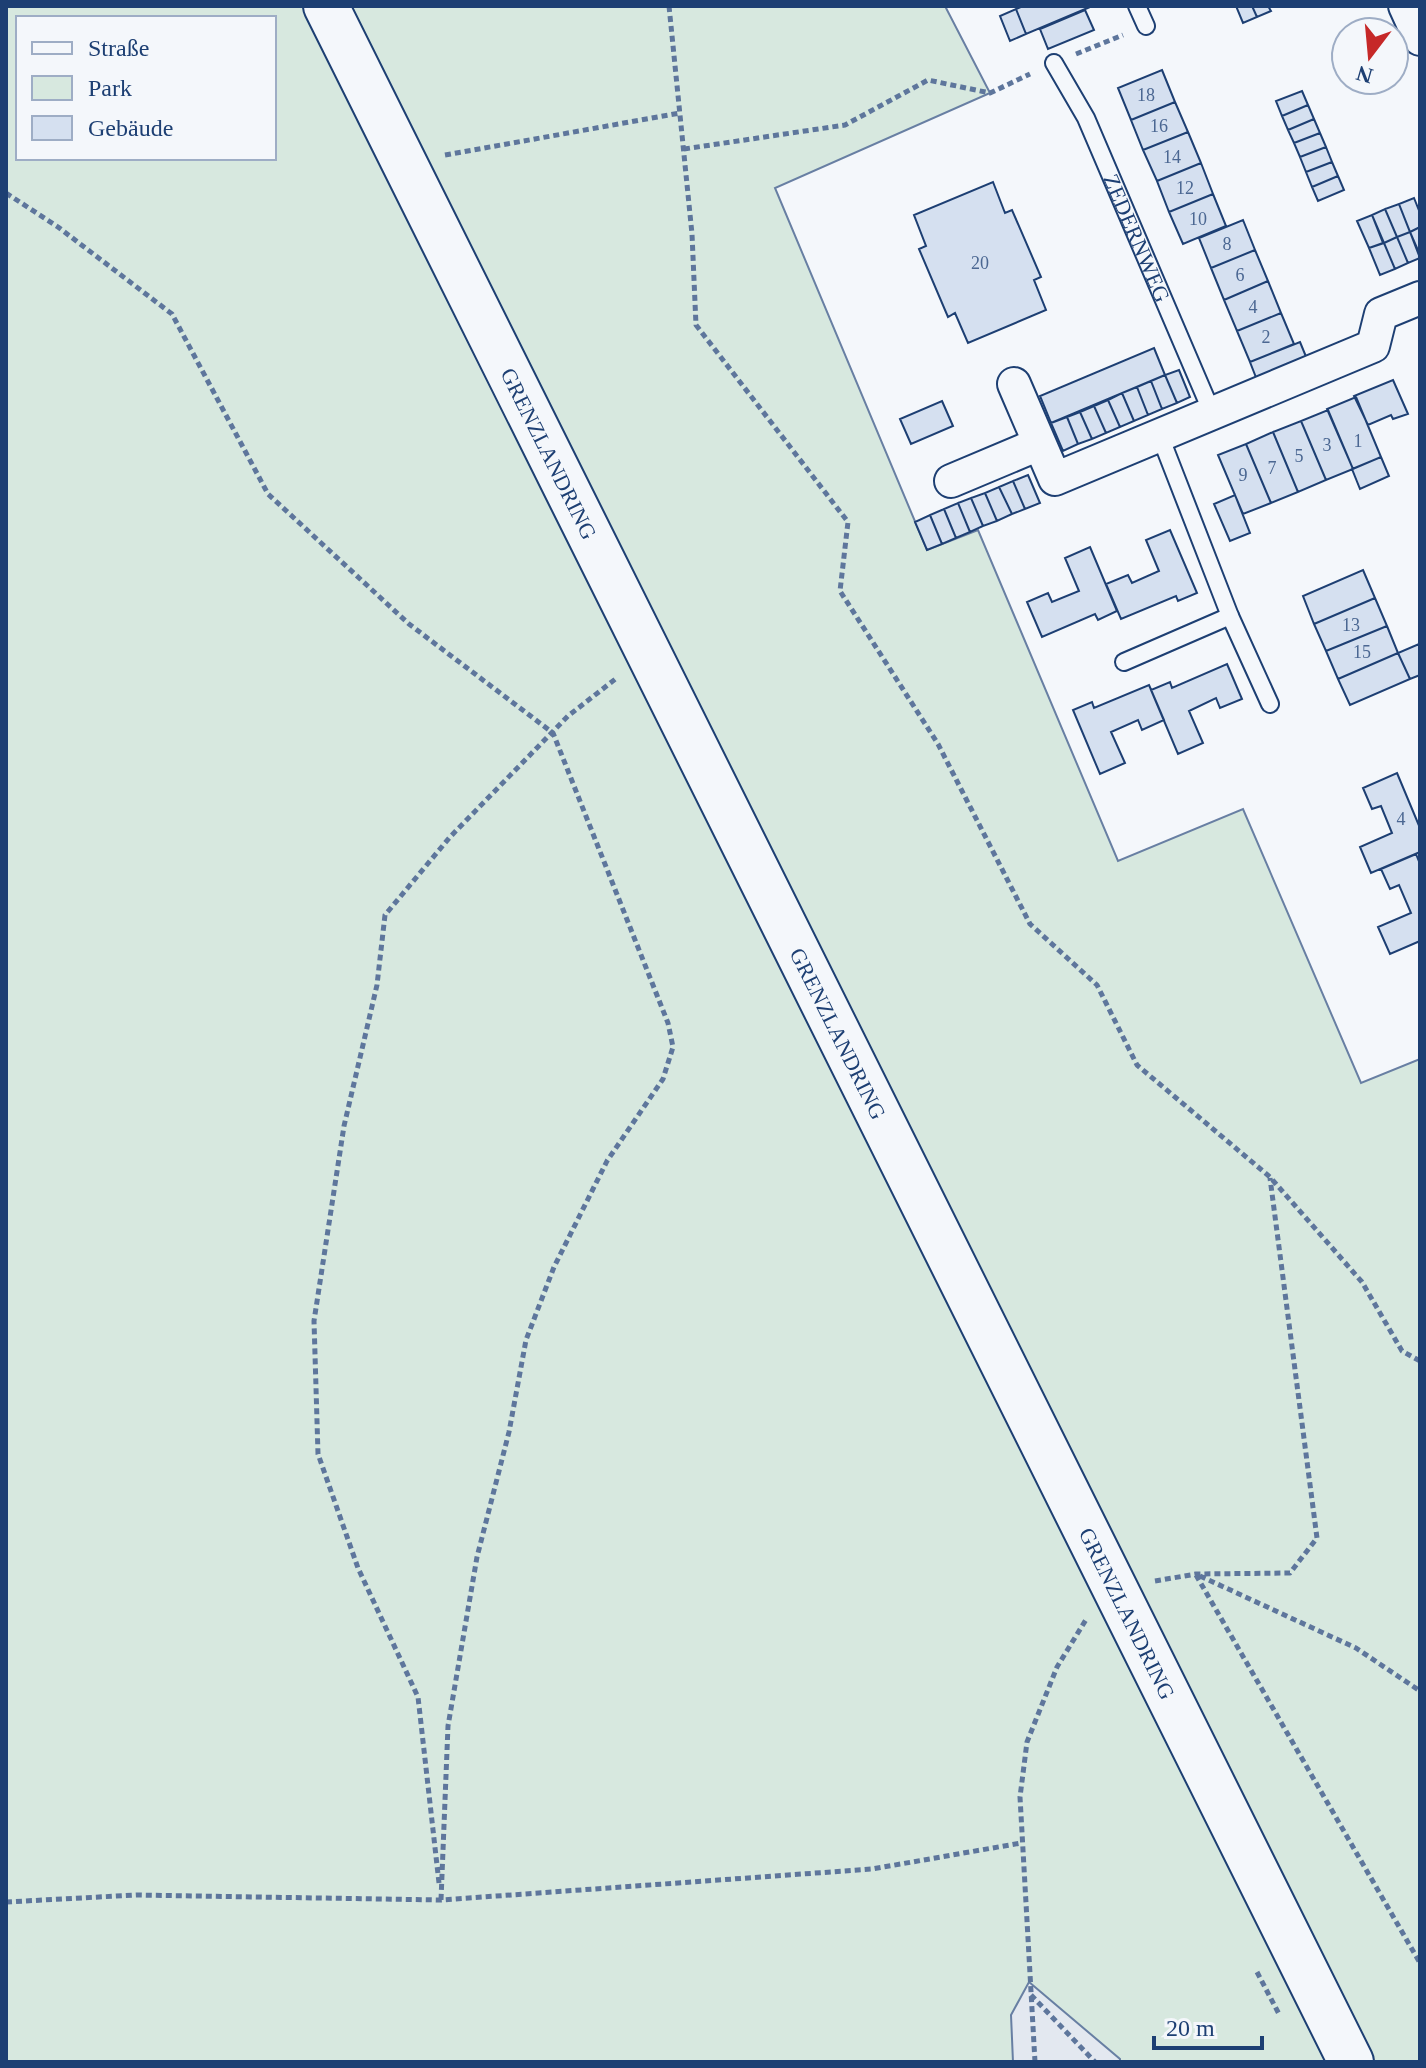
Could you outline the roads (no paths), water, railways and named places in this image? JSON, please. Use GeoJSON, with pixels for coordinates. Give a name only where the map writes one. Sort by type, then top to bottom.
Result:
{"type":"FeatureCollection","features":[{"type":"Feature","properties":{"kind":"main road","name":"GRENZLANDRING"},"geometry":{"type":"LineString","coordinates":[[326,6],[1351,2062]]}},
{"type":"Feature","properties":{"kind":"street"},"geometry":{"type":"LineString","coordinates":[[1405,6],[1420,39]]}},
{"type":"Feature","properties":{"kind":"street"},"geometry":{"type":"LineString","coordinates":[[1014,384],[1055,479],[1373,346],[1381,314],[1420,298]]}},
{"type":"Feature","properties":{"kind":"street"},"geometry":{"type":"LineString","coordinates":[[951,481],[1039,444]]}},
{"type":"Feature","properties":{"kind":"lane"},"geometry":{"type":"LineString","coordinates":[[1137,6],[1146,26]]}},
{"type":"Feature","properties":{"kind":"lane","name":"ZEDERNWEG"},"geometry":{"type":"LineString","coordinates":[[1054,63],[1086,118],[1213,415]]}},
{"type":"Feature","properties":{"kind":"lane"},"geometry":{"type":"LineString","coordinates":[[1160,436],[1230,616],[1270,704]]}},
{"type":"Feature","properties":{"kind":"lane"},"geometry":{"type":"LineString","coordinates":[[1124,662],[1230,616]]}}]}
